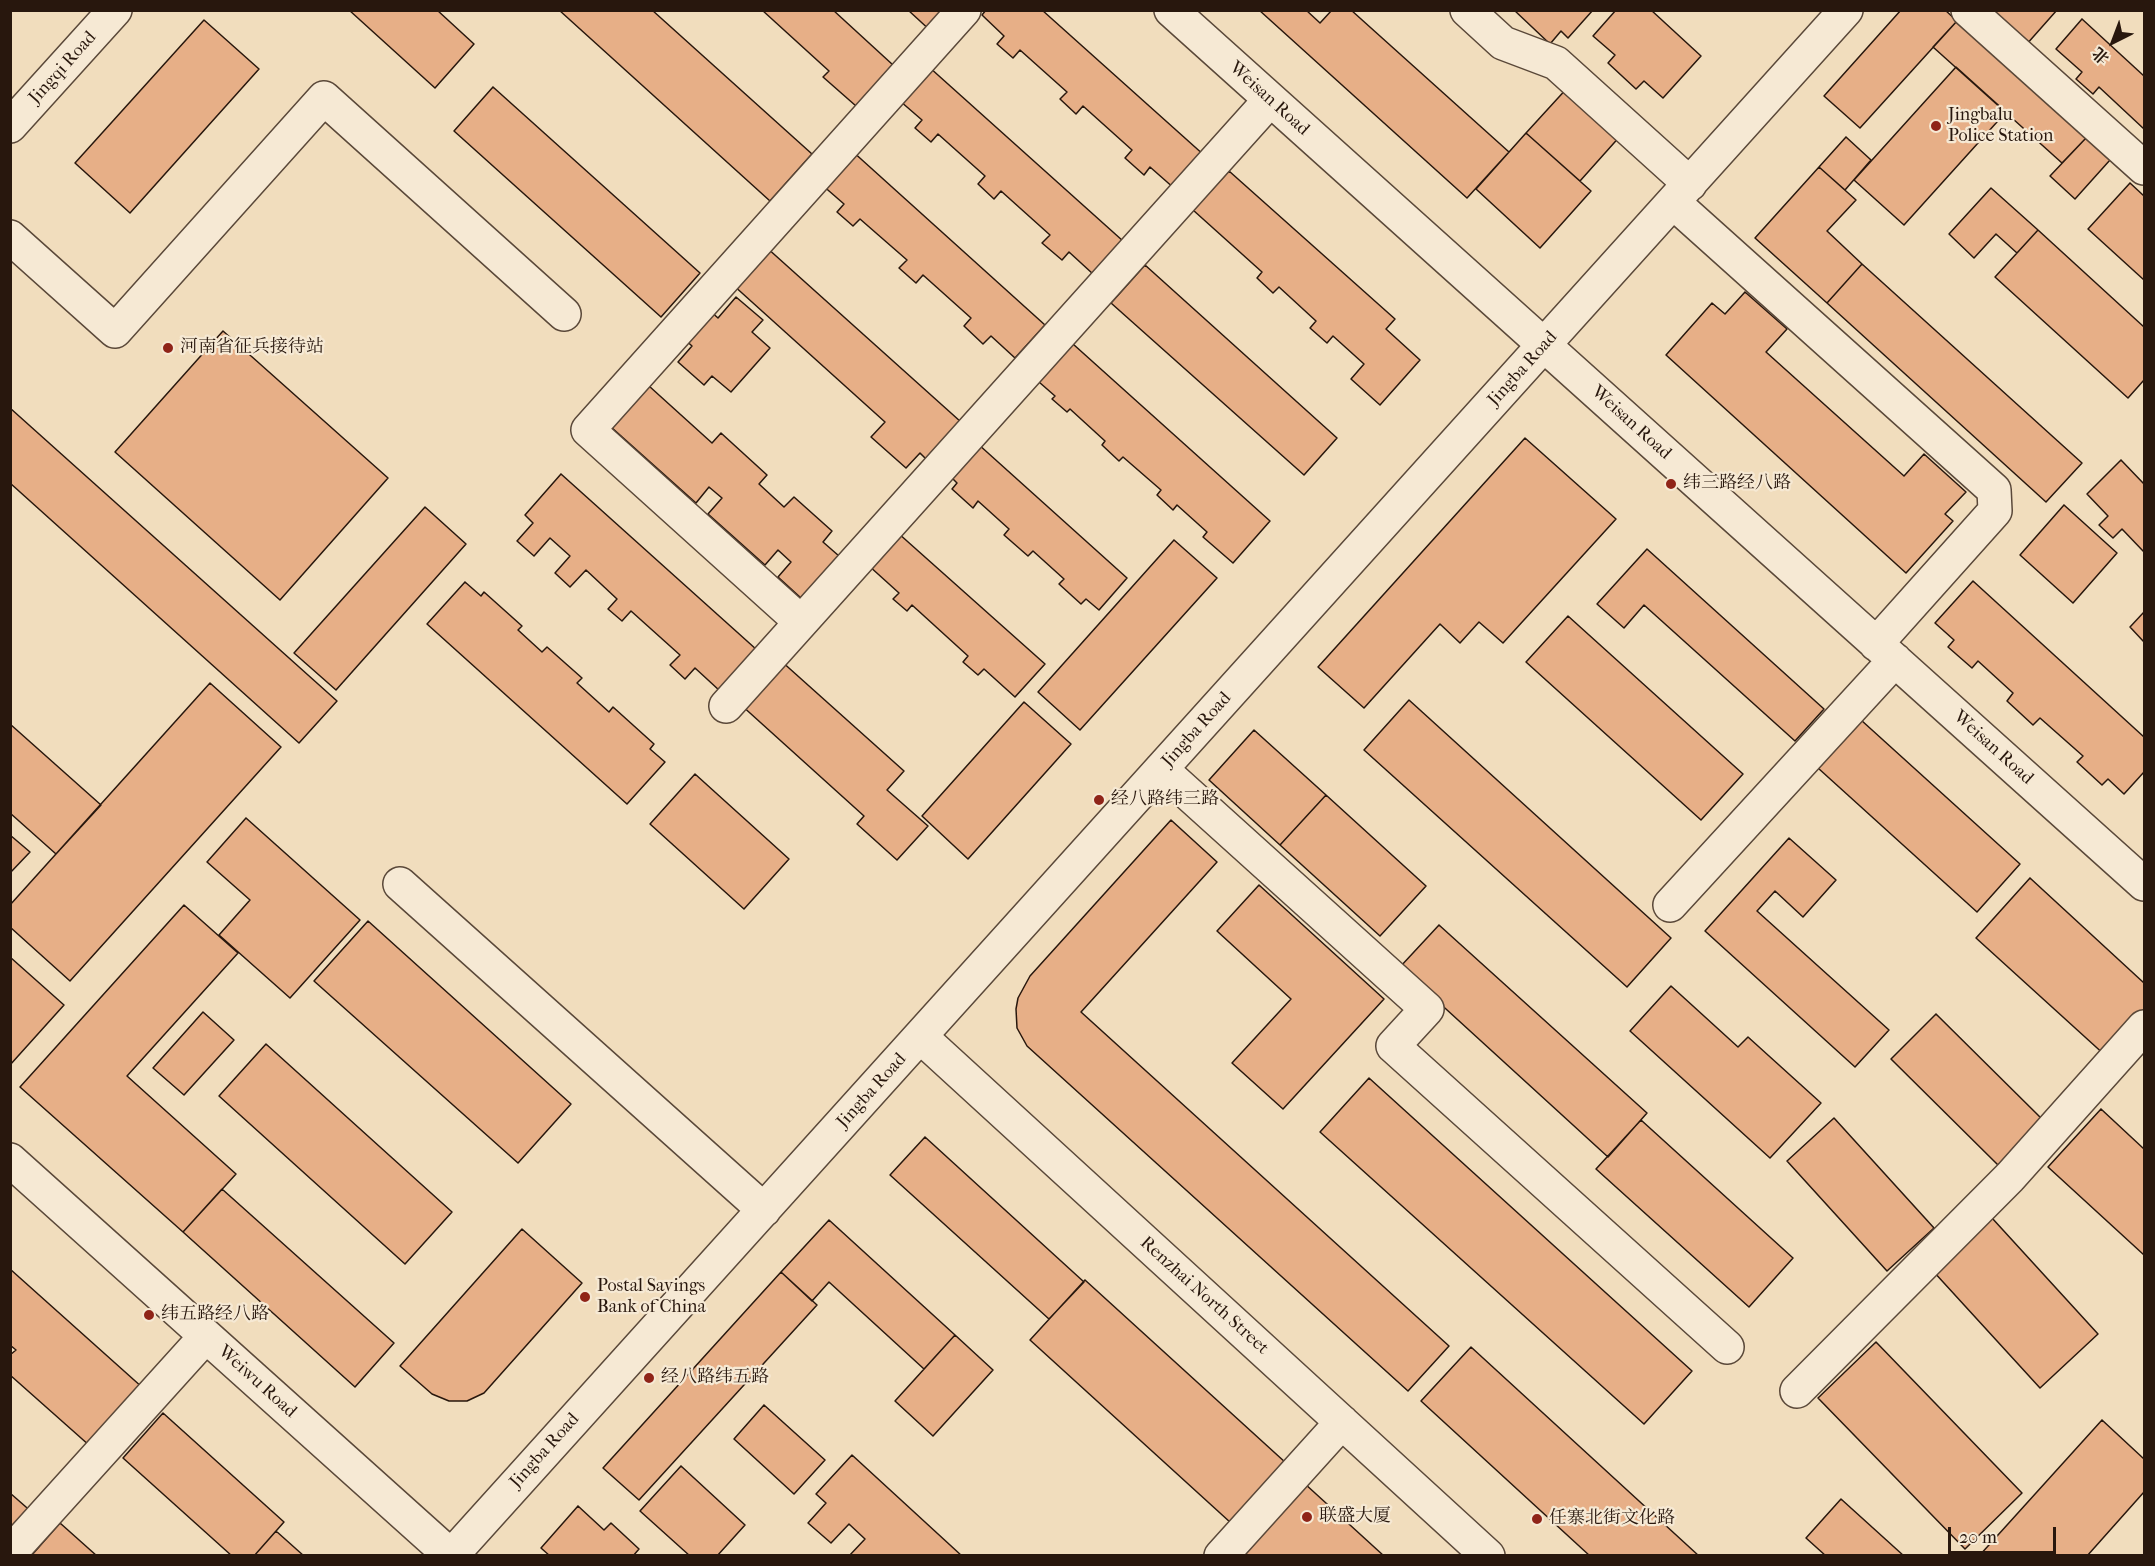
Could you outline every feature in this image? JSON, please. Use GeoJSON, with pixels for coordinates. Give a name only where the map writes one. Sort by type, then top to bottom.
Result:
{"type":"FeatureCollection","features":[{"type":"Feature","properties":{"kind":"street","name":"Jingqi Road"},"geometry":{"type":"LineString","coordinates":[[10,126],[115,10]]}},
{"type":"Feature","properties":{"kind":"street"},"geometry":{"type":"LineString","coordinates":[[801,622],[588,430],[964,10]]}},
{"type":"Feature","properties":{"kind":"street","name":"Weisan Road"},"geometry":{"type":"LineString","coordinates":[[1171,10],[2145,884]]}},
{"type":"Feature","properties":{"kind":"street"},"geometry":{"type":"LineString","coordinates":[[1467,10],[1503,43],[1556,63],[1681,193],[1994,490],[1995,511],[1886,652],[1670,905]]}},
{"type":"Feature","properties":{"kind":"street","name":"Jingba Road"},"geometry":{"type":"LineString","coordinates":[[451,1556],[1846,10]]}},
{"type":"Feature","properties":{"kind":"street"},"geometry":{"type":"LineString","coordinates":[[1968,10],[2145,168]]}},
{"type":"Feature","properties":{"kind":"street"},"geometry":{"type":"LineString","coordinates":[[10,237],[115,331],[324,98],[564,314]]}},
{"type":"Feature","properties":{"kind":"street"},"geometry":{"type":"LineString","coordinates":[[726,706],[1270,100]]}},
{"type":"Feature","properties":{"kind":"street"},"geometry":{"type":"LineString","coordinates":[[1161,769],[1427,1009],[1394,1046],[1727,1347]]}},
{"type":"Feature","properties":{"kind":"street"},"geometry":{"type":"LineString","coordinates":[[400,884],[764,1210]]}},
{"type":"Feature","properties":{"kind":"street"},"geometry":{"type":"LineString","coordinates":[[1797,1391],[2010,1177],[2145,1027]]}},
{"type":"Feature","properties":{"kind":"street","name":"Renzhai North Street"},"geometry":{"type":"LineString","coordinates":[[921,1036],[1488,1556]]}},
{"type":"Feature","properties":{"kind":"street","name":"Weiwu Road"},"geometry":{"type":"LineString","coordinates":[[10,1160],[451,1556]]}},
{"type":"Feature","properties":{"kind":"street"},"geometry":{"type":"LineString","coordinates":[[10,1553],[206,1336]]}},
{"type":"Feature","properties":{"kind":"street"},"geometry":{"type":"LineString","coordinates":[[1221,1556],[1342,1422]]}},
{"type":"Feature","properties":{"kind":"building"},"geometry":{"type":"Polygon","coordinates":[[[349,10],[437,10],[474,44],[435,88],[349,10]]]}},
{"type":"Feature","properties":{"kind":"building"},"geometry":{"type":"Polygon","coordinates":[[[559,10],[652,10],[812,154],[770,201],[559,10]]]}},
{"type":"Feature","properties":{"kind":"building"},"geometry":{"type":"Polygon","coordinates":[[[762,10],[833,10],[893,65],[856,106],[823,77],[829,71],[762,10]]]}},
{"type":"Feature","properties":{"kind":"building"},"geometry":{"type":"Polygon","coordinates":[[[908,10],[954,10],[933,33],[908,10]]]}},
{"type":"Feature","properties":{"kind":"building"},"geometry":{"type":"Polygon","coordinates":[[[986,10],[1042,10],[1205,156],[1175,189],[1150,167],[1144,175],[1125,158],[1132,150],[1083,106],[1076,114],[1060,99],[1067,92],[1020,50],[1013,58],[997,44],[1004,36],[982,15],[986,10]]]}},
{"type":"Feature","properties":{"kind":"building"},"geometry":{"type":"Polygon","coordinates":[[[1259,10],[1306,10],[1320,23],[1332,10],[1351,10],[1509,152],[1467,198],[1259,10]]]}},
{"type":"Feature","properties":{"kind":"building"},"geometry":{"type":"Polygon","coordinates":[[[1514,10],[1593,10],[1568,38],[1561,31],[1550,44],[1514,10]]]}},
{"type":"Feature","properties":{"kind":"building"},"geometry":{"type":"Polygon","coordinates":[[[1616,10],[1651,10],[1701,56],[1663,98],[1644,81],[1636,89],[1608,63],[1615,55],[1593,36],[1616,10]]]}},
{"type":"Feature","properties":{"kind":"building"},"geometry":{"type":"Polygon","coordinates":[[[1901,10],[1945,10],[1957,21],[1860,128],[1824,96],[1901,10]]]}},
{"type":"Feature","properties":{"kind":"building"},"geometry":{"type":"Polygon","coordinates":[[[1988,10],[2057,10],[2026,45],[1988,10]]]}},
{"type":"Feature","properties":{"kind":"building"},"geometry":{"type":"Polygon","coordinates":[[[2082,19],[2144,76],[2144,129],[2099,87],[2093,94],[2076,79],[2082,72],[2056,49],[2082,19]]]}},
{"type":"Feature","properties":{"kind":"building"},"geometry":{"type":"Polygon","coordinates":[[[204,20],[259,69],[130,213],[75,163],[204,20]]]}},
{"type":"Feature","properties":{"kind":"building"},"geometry":{"type":"Polygon","coordinates":[[[1957,21],[2086,138],[2062,163],[1933,47],[1957,21]]]}},
{"type":"Feature","properties":{"kind":"building"},"geometry":{"type":"Polygon","coordinates":[[[929,67],[1123,241],[1093,274],[1069,252],[1062,260],[1042,243],[1050,235],[1001,191],[994,199],[978,184],[985,176],[938,134],[931,142],[915,128],[922,120],[900,101],[929,67]]]}},
{"type":"Feature","properties":{"kind":"building"},"geometry":{"type":"Polygon","coordinates":[[[1956,67],[2006,112],[1904,225],[1854,180],[1956,67]]]}},
{"type":"Feature","properties":{"kind":"building"},"geometry":{"type":"Polygon","coordinates":[[[1569,86],[1622,134],[1580,181],[1526,133],[1569,86]]]}},
{"type":"Feature","properties":{"kind":"building"},"geometry":{"type":"Polygon","coordinates":[[[493,87],[700,273],[661,317],[454,131],[493,87]]]}},
{"type":"Feature","properties":{"kind":"building"},"geometry":{"type":"Polygon","coordinates":[[[1526,133],[1591,191],[1540,248],[1476,189],[1526,133]]]}},
{"type":"Feature","properties":{"kind":"building"},"geometry":{"type":"Polygon","coordinates":[[[1846,137],[1871,160],[1845,190],[1819,167],[1846,137]]]}},
{"type":"Feature","properties":{"kind":"building"},"geometry":{"type":"Polygon","coordinates":[[[2086,138],[2110,160],[2075,199],[2050,176],[2086,138]]]}},
{"type":"Feature","properties":{"kind":"building"},"geometry":{"type":"Polygon","coordinates":[[[851,150],[1045,325],[1015,358],[991,336],[983,344],[964,326],[971,318],[923,275],[916,283],[899,268],[907,260],[860,219],[853,226],[837,212],[844,204],[821,184],[851,150]]]}},
{"type":"Feature","properties":{"kind":"building"},"geometry":{"type":"Polygon","coordinates":[[[1819,167],[1856,200],[1827,231],[1862,264],[1827,303],[1755,238],[1819,167]]]}},
{"type":"Feature","properties":{"kind":"building"},"geometry":{"type":"Polygon","coordinates":[[[1229,171],[1395,319],[1386,329],[1420,360],[1380,405],[1351,379],[1364,364],[1333,336],[1327,343],[1310,328],[1316,321],[1279,287],[1273,293],[1257,278],[1262,272],[1193,210],[1229,171]]]}},
{"type":"Feature","properties":{"kind":"building"},"geometry":{"type":"Polygon","coordinates":[[[2130,183],[2144,196],[2144,280],[2088,229],[2130,183]]]}},
{"type":"Feature","properties":{"kind":"building"},"geometry":{"type":"Polygon","coordinates":[[[1991,188],[2038,230],[2017,253],[1996,234],[1974,258],[1949,234],[1991,188]]]}},
{"type":"Feature","properties":{"kind":"building"},"geometry":{"type":"Polygon","coordinates":[[[2038,230],[2144,327],[2144,380],[2128,398],[1995,277],[2038,230]]]}},
{"type":"Feature","properties":{"kind":"building"},"geometry":{"type":"Polygon","coordinates":[[[766,247],[961,422],[927,460],[920,453],[906,468],[871,437],[885,422],[732,284],[766,247]]]}},
{"type":"Feature","properties":{"kind":"building"},"geometry":{"type":"Polygon","coordinates":[[[1862,264],[2082,463],[2046,502],[1827,303],[1862,264]]]}},
{"type":"Feature","properties":{"kind":"building"},"geometry":{"type":"Polygon","coordinates":[[[1145,265],[1337,438],[1304,475],[1111,303],[1145,265]]]}},
{"type":"Feature","properties":{"kind":"building"},"geometry":{"type":"Polygon","coordinates":[[[1745,292],[1787,329],[1766,352],[1904,476],[1924,454],[1966,492],[1945,514],[1953,521],[1906,573],[1666,355],[1712,303],[1725,314],[1745,292]]]}},
{"type":"Feature","properties":{"kind":"building"},"geometry":{"type":"Polygon","coordinates":[[[736,297],[763,320],[752,332],[770,348],[731,392],[712,376],[704,385],[678,362],[692,346],[682,337],[708,309],[718,318],[736,297]]]}},
{"type":"Feature","properties":{"kind":"building"},"geometry":{"type":"Polygon","coordinates":[[[223,331],[388,478],[280,600],[115,452],[223,331]]]}},
{"type":"Feature","properties":{"kind":"building"},"geometry":{"type":"Polygon","coordinates":[[[1073,344],[1270,521],[1233,563],[1203,537],[1207,532],[1177,505],[1173,510],[1157,495],[1161,490],[1123,457],[1119,461],[1102,445],[1105,441],[1070,409],[1067,412],[1052,399],[1055,396],[1039,382],[1073,344]]]}},
{"type":"Feature","properties":{"kind":"building"},"geometry":{"type":"Polygon","coordinates":[[[649,386],[712,443],[721,433],[767,475],[759,484],[784,507],[794,497],[832,531],[823,542],[839,556],[801,598],[778,577],[791,562],[778,550],[765,565],[708,514],[722,498],[709,487],[696,503],[611,427],[649,386]]]}},
{"type":"Feature","properties":{"kind":"building"},"geometry":{"type":"Polygon","coordinates":[[[10,408],[337,701],[299,743],[10,483],[10,408]]]}},
{"type":"Feature","properties":{"kind":"building"},"geometry":{"type":"Polygon","coordinates":[[[1525,438],[1616,519],[1503,643],[1479,622],[1460,643],[1440,624],[1364,708],[1318,667],[1525,438]]]}},
{"type":"Feature","properties":{"kind":"building"},"geometry":{"type":"Polygon","coordinates":[[[978,444],[1127,578],[1099,610],[1086,599],[1081,604],[1059,584],[1064,579],[1033,551],[1028,556],[1004,535],[1009,529],[978,501],[973,508],[952,489],[957,483],[949,475],[978,444]]]}},
{"type":"Feature","properties":{"kind":"building"},"geometry":{"type":"Polygon","coordinates":[[[2121,460],[2144,484],[2144,552],[2122,529],[2113,538],[2099,525],[2108,516],[2087,494],[2121,460]]]}},
{"type":"Feature","properties":{"kind":"building"},"geometry":{"type":"Polygon","coordinates":[[[561,474],[757,650],[720,691],[695,668],[685,679],[670,665],[680,655],[631,611],[622,621],[608,609],[617,599],[586,570],[570,587],[555,573],[570,556],[550,538],[534,556],[517,541],[533,523],[525,515],[561,474]]]}},
{"type":"Feature","properties":{"kind":"building"},"geometry":{"type":"Polygon","coordinates":[[[2064,505],[2117,553],[2073,603],[2020,555],[2064,505]]]}},
{"type":"Feature","properties":{"kind":"building"},"geometry":{"type":"Polygon","coordinates":[[[425,507],[466,544],[336,690],[294,653],[425,507]]]}},
{"type":"Feature","properties":{"kind":"building"},"geometry":{"type":"Polygon","coordinates":[[[898,533],[1045,664],[1015,697],[984,669],[978,675],[963,662],[968,656],[912,605],[907,611],[893,599],[899,593],[868,565],[898,533]]]}},
{"type":"Feature","properties":{"kind":"building"},"geometry":{"type":"Polygon","coordinates":[[[1174,540],[1217,578],[1080,730],[1038,692],[1174,540]]]}},
{"type":"Feature","properties":{"kind":"building"},"geometry":{"type":"Polygon","coordinates":[[[1647,549],[1824,709],[1795,741],[1644,605],[1624,628],[1597,604],[1647,549]]]}},
{"type":"Feature","properties":{"kind":"building"},"geometry":{"type":"Polygon","coordinates":[[[1973,581],[2144,737],[2144,772],[2124,794],[2108,779],[2102,785],[2077,762],[2083,756],[2040,718],[2033,725],[2007,701],[2013,693],[1978,661],[1972,668],[1948,647],[1954,640],[1935,623],[1973,581]]]}},
{"type":"Feature","properties":{"kind":"building"},"geometry":{"type":"Polygon","coordinates":[[[465,582],[481,596],[484,592],[522,626],[518,630],[542,652],[547,647],[582,678],[577,683],[609,712],[613,707],[654,744],[650,749],[665,762],[627,804],[427,624],[465,582]]]}},
{"type":"Feature","properties":{"kind":"building"},"geometry":{"type":"Polygon","coordinates":[[[2144,612],[2144,642],[2130,627],[2144,612]]]}},
{"type":"Feature","properties":{"kind":"building"},"geometry":{"type":"Polygon","coordinates":[[[1568,616],[1743,774],[1701,820],[1526,662],[1568,616]]]}},
{"type":"Feature","properties":{"kind":"building"},"geometry":{"type":"Polygon","coordinates":[[[780,660],[904,771],[887,790],[928,826],[897,860],[857,824],[864,816],[740,704],[780,660]]]}},
{"type":"Feature","properties":{"kind":"building"},"geometry":{"type":"Polygon","coordinates":[[[210,683],[281,747],[70,981],[10,927],[10,905],[210,683]]]}},
{"type":"Feature","properties":{"kind":"building"},"geometry":{"type":"Polygon","coordinates":[[[1409,700],[1671,938],[1627,987],[1364,750],[1409,700]]]}},
{"type":"Feature","properties":{"kind":"building"},"geometry":{"type":"Polygon","coordinates":[[[1024,702],[1071,744],[968,859],[922,816],[1024,702]]]}},
{"type":"Feature","properties":{"kind":"building"},"geometry":{"type":"Polygon","coordinates":[[[1861,720],[2020,864],[1977,912],[1818,768],[1861,720]]]}},
{"type":"Feature","properties":{"kind":"building"},"geometry":{"type":"Polygon","coordinates":[[[10,724],[101,805],[56,854],[10,813],[10,724]]]}},
{"type":"Feature","properties":{"kind":"building"},"geometry":{"type":"Polygon","coordinates":[[[1254,730],[1326,795],[1280,845],[1209,780],[1254,730]]]}},
{"type":"Feature","properties":{"kind":"building"},"geometry":{"type":"Polygon","coordinates":[[[695,774],[789,859],[744,909],[650,824],[695,774]]]}},
{"type":"Feature","properties":{"kind":"building"},"geometry":{"type":"Polygon","coordinates":[[[1326,795],[1426,886],[1380,936],[1280,845],[1326,795]]]}},
{"type":"Feature","properties":{"kind":"building"},"geometry":{"type":"Polygon","coordinates":[[[246,818],[360,920],[290,998],[219,935],[250,900],[207,862],[246,818]]]}},
{"type":"Feature","properties":{"kind":"building"},"geometry":{"type":"Polygon","coordinates":[[[1171,820],[1217,862],[1081,1012],[1449,1346],[1408,1391],[1027,1046],[1017,1028],[1018,998],[1030,976],[1171,820]]]}},
{"type":"Feature","properties":{"kind":"building"},"geometry":{"type":"Polygon","coordinates":[[[10,835],[30,852],[10,873],[10,835]]]}},
{"type":"Feature","properties":{"kind":"building"},"geometry":{"type":"Polygon","coordinates":[[[1789,838],[1836,880],[1803,917],[1775,891],[1757,911],[1889,1030],[1855,1067],[1705,931],[1789,838]]]}},
{"type":"Feature","properties":{"kind":"building"},"geometry":{"type":"Polygon","coordinates":[[[2030,878],[2144,983],[2144,1016],[2107,1057],[1976,938],[2030,878]]]}},
{"type":"Feature","properties":{"kind":"building"},"geometry":{"type":"Polygon","coordinates":[[[1259,885],[1384,999],[1283,1109],[1232,1063],[1291,999],[1217,931],[1259,885]]]}},
{"type":"Feature","properties":{"kind":"building"},"geometry":{"type":"Polygon","coordinates":[[[184,905],[238,953],[127,1076],[236,1174],[183,1232],[20,1087],[184,905]]]}},
{"type":"Feature","properties":{"kind":"building"},"geometry":{"type":"Polygon","coordinates":[[[368,921],[571,1104],[518,1163],[314,981],[368,921]]]}},
{"type":"Feature","properties":{"kind":"building"},"geometry":{"type":"Polygon","coordinates":[[[1439,925],[1647,1113],[1608,1157],[1400,967],[1439,925]]]}},
{"type":"Feature","properties":{"kind":"building"},"geometry":{"type":"Polygon","coordinates":[[[10,957],[64,1005],[10,1065],[10,957]]]}},
{"type":"Feature","properties":{"kind":"building"},"geometry":{"type":"Polygon","coordinates":[[[1671,986],[1738,1047],[1748,1037],[1821,1103],[1770,1158],[1630,1031],[1671,986]]]}},
{"type":"Feature","properties":{"kind":"building"},"geometry":{"type":"Polygon","coordinates":[[[203,1012],[234,1040],[184,1095],[153,1068],[203,1012]]]}},
{"type":"Feature","properties":{"kind":"building"},"geometry":{"type":"Polygon","coordinates":[[[1936,1014],[2043,1120],[1998,1165],[1891,1059],[1936,1014]]]}},
{"type":"Feature","properties":{"kind":"building"},"geometry":{"type":"Polygon","coordinates":[[[266,1044],[452,1212],[405,1264],[219,1096],[266,1044]]]}},
{"type":"Feature","properties":{"kind":"building"},"geometry":{"type":"Polygon","coordinates":[[[1369,1078],[1692,1371],[1644,1424],[1320,1132],[1369,1078]]]}},
{"type":"Feature","properties":{"kind":"building"},"geometry":{"type":"Polygon","coordinates":[[[2101,1109],[2144,1149],[2144,1255],[2048,1167],[2101,1109]]]}},
{"type":"Feature","properties":{"kind":"building"},"geometry":{"type":"Polygon","coordinates":[[[1834,1118],[1934,1228],[1887,1271],[1787,1161],[1834,1118]]]}},
{"type":"Feature","properties":{"kind":"building"},"geometry":{"type":"Polygon","coordinates":[[[1641,1120],[1793,1258],[1749,1307],[1596,1169],[1641,1120]]]}},
{"type":"Feature","properties":{"kind":"building"},"geometry":{"type":"Polygon","coordinates":[[[925,1137],[1084,1282],[1049,1319],[890,1175],[925,1137]]]}},
{"type":"Feature","properties":{"kind":"building"},"geometry":{"type":"Polygon","coordinates":[[[222,1189],[394,1343],[355,1387],[183,1232],[222,1189]]]}},
{"type":"Feature","properties":{"kind":"building"},"geometry":{"type":"Polygon","coordinates":[[[1992,1218],[2098,1334],[2040,1388],[1933,1271],[1992,1218]]]}},
{"type":"Feature","properties":{"kind":"building"},"geometry":{"type":"Polygon","coordinates":[[[829,1220],[955,1335],[924,1369],[829,1282],[812,1301],[781,1272],[829,1220]]]}},
{"type":"Feature","properties":{"kind":"building"},"geometry":{"type":"Polygon","coordinates":[[[522,1229],[582,1283],[484,1393],[467,1401],[449,1401],[432,1394],[400,1366],[522,1229]]]}},
{"type":"Feature","properties":{"kind":"building"},"geometry":{"type":"Polygon","coordinates":[[[10,1269],[143,1388],[90,1446],[10,1375],[10,1355],[16,1350],[10,1345],[10,1269]]]}},
{"type":"Feature","properties":{"kind":"building"},"geometry":{"type":"Polygon","coordinates":[[[781,1272],[817,1305],[639,1500],[603,1468],[781,1272]]]}},
{"type":"Feature","properties":{"kind":"building"},"geometry":{"type":"Polygon","coordinates":[[[1085,1280],[1286,1463],[1231,1523],[1030,1340],[1085,1280]]]}},
{"type":"Feature","properties":{"kind":"building"},"geometry":{"type":"Polygon","coordinates":[[[955,1335],[993,1370],[933,1436],[895,1401],[955,1335]]]}},
{"type":"Feature","properties":{"kind":"building"},"geometry":{"type":"Polygon","coordinates":[[[1876,1342],[2022,1493],[1965,1549],[1818,1398],[1876,1342]]]}},
{"type":"Feature","properties":{"kind":"building"},"geometry":{"type":"Polygon","coordinates":[[[1471,1347],[1699,1556],[1590,1556],[1421,1401],[1471,1347]]]}},
{"type":"Feature","properties":{"kind":"building"},"geometry":{"type":"Polygon","coordinates":[[[764,1405],[825,1460],[794,1494],[734,1439],[764,1405]]]}},
{"type":"Feature","properties":{"kind":"building"},"geometry":{"type":"Polygon","coordinates":[[[163,1413],[284,1522],[254,1556],[232,1556],[123,1458],[163,1413]]]}},
{"type":"Feature","properties":{"kind":"building"},"geometry":{"type":"Polygon","coordinates":[[[2102,1420],[2144,1459],[2144,1492],[2087,1556],[1979,1556],[2102,1420]]]}},
{"type":"Feature","properties":{"kind":"building"},"geometry":{"type":"Polygon","coordinates":[[[852,1455],[962,1556],[849,1556],[865,1539],[849,1524],[831,1543],[808,1523],[826,1503],[816,1494],[852,1455]]]}},
{"type":"Feature","properties":{"kind":"building"},"geometry":{"type":"Polygon","coordinates":[[[681,1466],[745,1525],[717,1556],[690,1556],[640,1511],[681,1466]]]}},
{"type":"Feature","properties":{"kind":"building","name":"联盛大厦"},"geometry":{"type":"Polygon","coordinates":[[[1304,1483],[1384,1556],[1247,1556],[1241,1551],[1304,1483]]]}},
{"type":"Feature","properties":{"kind":"building"},"geometry":{"type":"Polygon","coordinates":[[[10,1493],[34,1514],[10,1540],[10,1493]]]}},
{"type":"Feature","properties":{"kind":"building"},"geometry":{"type":"Polygon","coordinates":[[[1841,1499],[1904,1556],[1826,1556],[1806,1538],[1841,1499]]]}},
{"type":"Feature","properties":{"kind":"building"},"geometry":{"type":"Polygon","coordinates":[[[578,1506],[604,1530],[611,1523],[639,1549],[633,1556],[550,1556],[541,1548],[578,1506]]]}},
{"type":"Feature","properties":{"kind":"building"},"geometry":{"type":"Polygon","coordinates":[[[60,1523],[97,1556],[31,1556],[60,1523]]]}},
{"type":"Feature","properties":{"kind":"building"},"geometry":{"type":"Polygon","coordinates":[[[276,1531],[304,1556],[254,1556],[276,1531]]]}},
{"type":"Feature","properties":{"kind":"place","name":"Jingbalu Police Station"},"geometry":{"type":"Point","coordinates":[1936,126]}},
{"type":"Feature","properties":{"kind":"place","name":"河南省征兵接待站"},"geometry":{"type":"Point","coordinates":[168,348]}},
{"type":"Feature","properties":{"kind":"place","name":"纬三路经八路"},"geometry":{"type":"Point","coordinates":[1671,484]}},
{"type":"Feature","properties":{"kind":"place","name":"经八路纬三路"},"geometry":{"type":"Point","coordinates":[1099,800]}},
{"type":"Feature","properties":{"kind":"place","name":"Postal Savings Bank of China"},"geometry":{"type":"Point","coordinates":[585,1297]}},
{"type":"Feature","properties":{"kind":"place","name":"纬五路经八路"},"geometry":{"type":"Point","coordinates":[149,1315]}},
{"type":"Feature","properties":{"kind":"place","name":"经八路纬五路"},"geometry":{"type":"Point","coordinates":[649,1378]}},
{"type":"Feature","properties":{"kind":"place","name":"联盛大厦"},"geometry":{"type":"Point","coordinates":[1307,1517]}},
{"type":"Feature","properties":{"kind":"place","name":"任寨北街文化路"},"geometry":{"type":"Point","coordinates":[1537,1519]}}]}
